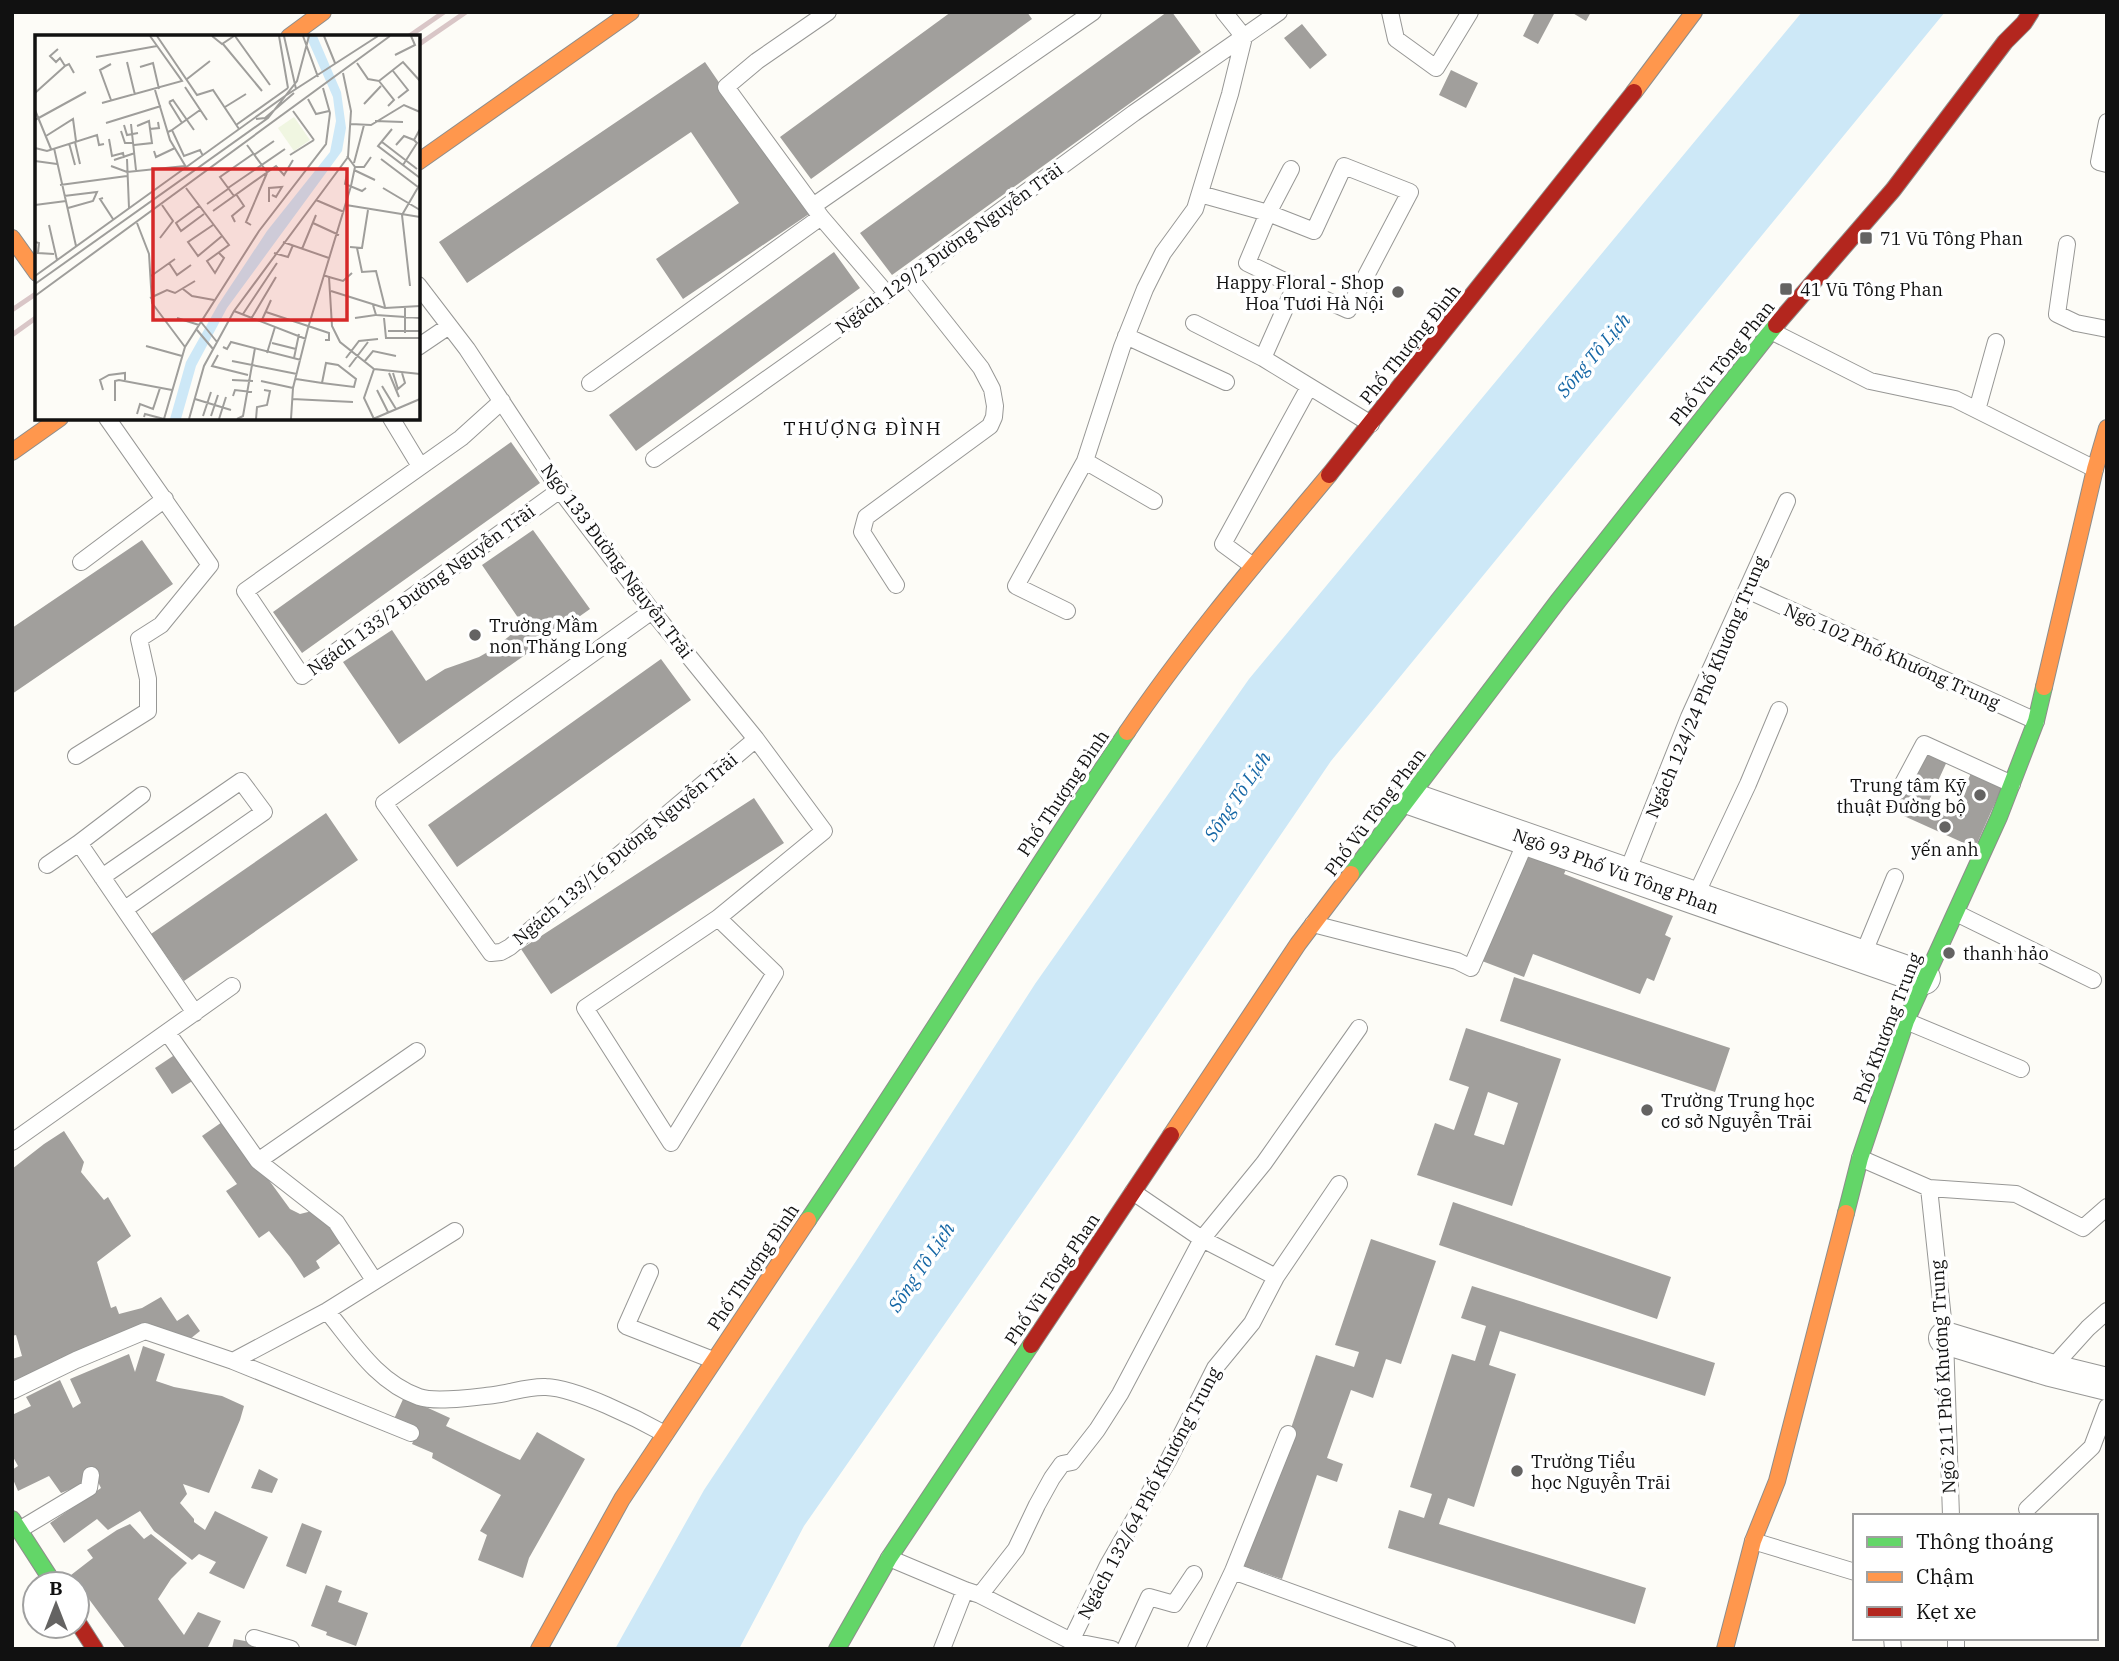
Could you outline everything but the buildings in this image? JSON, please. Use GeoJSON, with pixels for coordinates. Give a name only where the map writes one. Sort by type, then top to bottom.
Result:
{"type":"FeatureCollection","features":[{"type":"Feature","properties":{"kind":"main road"},"geometry":{"type":"LineString","coordinates":[[292,35],[323,12]]}},
{"type":"Feature","properties":{"kind":"main road"},"geometry":{"type":"LineString","coordinates":[[420,161],[631,12]]}},
{"type":"Feature","properties":{"kind":"main road","name":"Phố Thượng Đình"},"geometry":{"type":"LineString","coordinates":[[539,1649],[622,1499],[879,1115],[1046,852],[1161,682],[1371,424],[1627,102],[1694,12]]}},
{"type":"Feature","properties":{"kind":"main road","name":"Phố Vũ Tông Phan"},"geometry":{"type":"LineString","coordinates":[[837,1649],[889,1558],[1298,944],[1558,601],[1771,331],[1893,190],[2005,42],[2031,12]]}},
{"type":"Feature","properties":{"kind":"main road"},"geometry":{"type":"LineString","coordinates":[[2005,42],[2008,17]]}},
{"type":"Feature","properties":{"kind":"main road"},"geometry":{"type":"LineString","coordinates":[[15,233],[35,269]]}},
{"type":"Feature","properties":{"kind":"main road"},"geometry":{"type":"LineString","coordinates":[[12,453],[57,420]]}},
{"type":"Feature","properties":{"kind":"main road","name":"Phố Khương Trung"},"geometry":{"type":"LineString","coordinates":[[1725,1649],[1753,1541],[1776,1481],[1860,1158],[1906,1021],[2012,784],[2036,721],[2107,428]]}},
{"type":"Feature","properties":{"kind":"main road"},"geometry":{"type":"LineString","coordinates":[[16,1524],[45,1570]]}},
{"type":"Feature","properties":{"kind":"street","name":"Ngõ 93 Phố Vũ Tông Phan"},"geometry":{"type":"LineString","coordinates":[[1409,798],[1924,978]]}},
{"type":"Feature","properties":{"kind":"street"},"geometry":{"type":"LineString","coordinates":[[1945,1338],[2050,1370],[2107,1384]]}},
{"type":"Feature","properties":{"kind":"lane"},"geometry":{"type":"LineString","coordinates":[[828,12],[757,61],[726,87],[817,212],[887,294]]}},
{"type":"Feature","properties":{"kind":"lane"},"geometry":{"type":"LineString","coordinates":[[590,383],[817,212],[1093,12]]}},
{"type":"Feature","properties":{"kind":"lane"},"geometry":{"type":"LineString","coordinates":[[1067,611],[1016,586],[1085,461],[1126,336],[1145,289],[1163,253],[1195,209],[1230,94],[1244,37],[1224,12]]}},
{"type":"Feature","properties":{"kind":"lane","name":"Ngách 129/2 Đường Nguyễn Trãi"},"geometry":{"type":"LineString","coordinates":[[654,459],[887,294],[1134,113],[1279,12]]}},
{"type":"Feature","properties":{"kind":"lane"},"geometry":{"type":"LineString","coordinates":[[1390,12],[1396,39],[1436,68],[1471,12]]}},
{"type":"Feature","properties":{"kind":"lane"},"geometry":{"type":"LineString","coordinates":[[2107,122],[2099,162],[2107,164]]}},
{"type":"Feature","properties":{"kind":"lane"},"geometry":{"type":"LineString","coordinates":[[1200,194],[1268,213],[1314,231],[1344,166],[1409,192],[1348,310],[1247,263],[1268,213],[1291,169]]}},
{"type":"Feature","properties":{"kind":"lane"},"geometry":{"type":"LineString","coordinates":[[2067,244],[2057,314],[2076,323],[2107,329]]}},
{"type":"Feature","properties":{"kind":"lane"},"geometry":{"type":"LineString","coordinates":[[896,585],[862,532],[866,517],[990,426],[995,406],[992,389],[981,368],[909,277]]}},
{"type":"Feature","properties":{"kind":"lane"},"geometry":{"type":"LineString","coordinates":[[1263,358],[1295,286]]}},
{"type":"Feature","properties":{"kind":"lane","name":"Ngõ 133 Đường Nguyễn Trãi"},"geometry":{"type":"LineString","coordinates":[[420,288],[502,401],[560,490],[652,611],[756,739],[824,831],[718,918]]}},
{"type":"Feature","properties":{"kind":"lane"},"geometry":{"type":"LineString","coordinates":[[1194,323],[1263,358],[1371,424]]}},
{"type":"Feature","properties":{"kind":"lane"},"geometry":{"type":"LineString","coordinates":[[420,346],[449,326]]}},
{"type":"Feature","properties":{"kind":"lane"},"geometry":{"type":"LineString","coordinates":[[1771,331],[1870,381],[1955,399],[2095,469]]}},
{"type":"Feature","properties":{"kind":"lane"},"geometry":{"type":"LineString","coordinates":[[1126,336],[1226,382]]}},
{"type":"Feature","properties":{"kind":"lane"},"geometry":{"type":"LineString","coordinates":[[1977,410],[1996,342]]}},
{"type":"Feature","properties":{"kind":"lane"},"geometry":{"type":"LineString","coordinates":[[1253,566],[1223,544],[1310,387]]}},
{"type":"Feature","properties":{"kind":"lane","name":"Ngách 133/2 Đường Nguyễn Trãi"},"geometry":{"type":"LineString","coordinates":[[502,401],[461,438],[245,591],[302,676],[560,490]]}},
{"type":"Feature","properties":{"kind":"lane"},"geometry":{"type":"LineString","coordinates":[[76,756],[148,711],[148,679],[139,639],[161,625],[210,565],[108,420]]}},
{"type":"Feature","properties":{"kind":"lane"},"geometry":{"type":"LineString","coordinates":[[392,420],[420,466]]}},
{"type":"Feature","properties":{"kind":"lane"},"geometry":{"type":"LineString","coordinates":[[1085,461],[1154,501]]}},
{"type":"Feature","properties":{"kind":"lane"},"geometry":{"type":"LineString","coordinates":[[81,562],[165,499]]}},
{"type":"Feature","properties":{"kind":"lane","name":"Ngách 124/24 Phố Khương Trung"},"geometry":{"type":"LineString","coordinates":[[1626,875],[1689,717],[1787,501]]}},
{"type":"Feature","properties":{"kind":"lane","name":"Ngõ 102 Phố Khương Trung"},"geometry":{"type":"LineString","coordinates":[[1747,590],[2036,721]]}},
{"type":"Feature","properties":{"kind":"lane","name":"Ngách 133/16 Đường Nguyễn Trãi"},"geometry":{"type":"LineString","coordinates":[[652,611],[384,803],[491,953],[510,947],[756,739]]}},
{"type":"Feature","properties":{"kind":"lane"},"geometry":{"type":"LineString","coordinates":[[1694,898],[1779,710]]}},
{"type":"Feature","properties":{"kind":"lane"},"geometry":{"type":"LineString","coordinates":[[1900,789],[1924,744],[2012,784]]}},
{"type":"Feature","properties":{"kind":"lane"},"geometry":{"type":"LineString","coordinates":[[102,877],[242,781],[264,813],[125,909]]}},
{"type":"Feature","properties":{"kind":"lane"},"geometry":{"type":"LineString","coordinates":[[47,865],[142,795]]}},
{"type":"Feature","properties":{"kind":"lane"},"geometry":{"type":"LineString","coordinates":[[1313,924],[1457,961],[1471,968],[1527,839]]}},
{"type":"Feature","properties":{"kind":"lane"},"geometry":{"type":"LineString","coordinates":[[79,843],[195,1013]]}},
{"type":"Feature","properties":{"kind":"lane"},"geometry":{"type":"LineString","coordinates":[[1862,957],[1895,877]]}},
{"type":"Feature","properties":{"kind":"lane"},"geometry":{"type":"LineString","coordinates":[[1956,912],[2093,980]]}},
{"type":"Feature","properties":{"kind":"lane"},"geometry":{"type":"LineString","coordinates":[[718,918],[775,973],[671,1143],[585,1008],[718,918]]}},
{"type":"Feature","properties":{"kind":"lane"},"geometry":{"type":"LineString","coordinates":[[12,1142],[232,986]]}},
{"type":"Feature","properties":{"kind":"lane"},"geometry":{"type":"LineString","coordinates":[[1906,1021],[2021,1069]]}},
{"type":"Feature","properties":{"kind":"lane"},"geometry":{"type":"LineString","coordinates":[[942,1649],[972,1592],[1016,1549],[1052,1478],[1062,1464],[1072,1462],[1120,1394],[1202,1239],[1264,1163],[1359,1028]]}},
{"type":"Feature","properties":{"kind":"lane"},"geometry":{"type":"LineString","coordinates":[[167,1032],[258,1161],[336,1222],[374,1280]]}},
{"type":"Feature","properties":{"kind":"lane"},"geometry":{"type":"LineString","coordinates":[[258,1161],[417,1051]]}},
{"type":"Feature","properties":{"kind":"lane"},"geometry":{"type":"LineString","coordinates":[[1860,1158],[1929,1188],[2016,1194],[2083,1228],[2107,1207]]}},
{"type":"Feature","properties":{"kind":"lane","name":"Ngách 132/64 Phố Khương Trung"},"geometry":{"type":"LineString","coordinates":[[1071,1641],[1108,1565],[1169,1460],[1215,1368],[1251,1323],[1276,1277],[1339,1184]]}},
{"type":"Feature","properties":{"kind":"lane","name":"Ngõ 211 Phố Khương Trung"},"geometry":{"type":"LineString","coordinates":[[1929,1188],[1945,1338],[1951,1514]]}},
{"type":"Feature","properties":{"kind":"lane"},"geometry":{"type":"LineString","coordinates":[[1133,1192],[1202,1239],[1276,1277]]}},
{"type":"Feature","properties":{"kind":"lane"},"geometry":{"type":"LineString","coordinates":[[233,1361],[327,1311],[455,1231]]}},
{"type":"Feature","properties":{"kind":"lane"},"geometry":{"type":"LineString","coordinates":[[650,1272],[626,1326],[713,1360]]}},
{"type":"Feature","properties":{"kind":"lane"},"geometry":{"type":"LineString","coordinates":[[327,1311],[375,1371],[421,1398],[476,1397],[547,1387],[568,1391],[628,1415],[665,1434]]}},
{"type":"Feature","properties":{"kind":"lane"},"geometry":{"type":"LineString","coordinates":[[2050,1370],[2107,1311]]}},
{"type":"Feature","properties":{"kind":"lane"},"geometry":{"type":"LineString","coordinates":[[12,1391],[145,1331],[233,1361],[411,1433]]}},
{"type":"Feature","properties":{"kind":"lane"},"geometry":{"type":"LineString","coordinates":[[2027,1509],[2092,1447],[2107,1406]]}},
{"type":"Feature","properties":{"kind":"lane"},"geometry":{"type":"LineString","coordinates":[[1196,1649],[1233,1571],[1288,1434]]}},
{"type":"Feature","properties":{"kind":"lane"},"geometry":{"type":"LineString","coordinates":[[16,1524],[89,1488],[91,1475]]}},
{"type":"Feature","properties":{"kind":"lane"},"geometry":{"type":"LineString","coordinates":[[1753,1541],[1853,1571]]}},
{"type":"Feature","properties":{"kind":"lane"},"geometry":{"type":"LineString","coordinates":[[889,1558],[972,1592],[1071,1641],[1112,1649]]}},
{"type":"Feature","properties":{"kind":"lane"},"geometry":{"type":"LineString","coordinates":[[1233,1571],[1447,1649]]}},
{"type":"Feature","properties":{"kind":"lane"},"geometry":{"type":"LineString","coordinates":[[1125,1649],[1149,1597],[1174,1604],[1194,1574]]}},
{"type":"Feature","properties":{"kind":"lane"},"geometry":{"type":"LineString","coordinates":[[254,1638],[291,1649]]}},
{"type":"Feature","properties":{"kind":"water","name":"Sông Tô Lịch"},"geometry":{"type":"Polygon","coordinates":[[[1802,12],[1945,12],[1331,761],[1068,1147],[804,1526],[739,1649],[615,1649],[704,1490],[1035,984],[1249,679],[1802,12]]]}},
{"type":"Feature","properties":{"kind":"railway"},"geometry":{"type":"LineString","coordinates":[[411,35],[444,12]]}},
{"type":"Feature","properties":{"kind":"railway"},"geometry":{"type":"LineString","coordinates":[[420,44],[466,12]]}},
{"type":"Feature","properties":{"kind":"railway"},"geometry":{"type":"LineString","coordinates":[[12,310],[35,294]]}},
{"type":"Feature","properties":{"kind":"railway"},"geometry":{"type":"LineString","coordinates":[[12,335],[35,318]]}},
{"type":"Feature","properties":{"kind":"traffic: fast"},"geometry":{"type":"LineString","coordinates":[[1351,874],[1558,601],[1776,325]]}},
{"type":"Feature","properties":{"kind":"traffic: fast"},"geometry":{"type":"LineString","coordinates":[[1846,1213],[1860,1158],[1906,1021],[1999,817],[2036,721],[2044,687]]}},
{"type":"Feature","properties":{"kind":"traffic: fast"},"geometry":{"type":"LineString","coordinates":[[808,1220],[1127,732]]}},
{"type":"Feature","properties":{"kind":"traffic: fast"},"geometry":{"type":"LineString","coordinates":[[837,1649],[889,1558],[1031,1345]]}},
{"type":"Feature","properties":{"kind":"traffic: fast"},"geometry":{"type":"LineString","coordinates":[[12,1519],[45,1570]]}},
{"type":"Feature","properties":{"kind":"traffic: slow"},"geometry":{"type":"LineString","coordinates":[[292,35],[323,12]]}},
{"type":"Feature","properties":{"kind":"traffic: slow"},"geometry":{"type":"LineString","coordinates":[[420,161],[631,12]]}},
{"type":"Feature","properties":{"kind":"traffic: slow"},"geometry":{"type":"LineString","coordinates":[[1634,92],[1694,12]]}},
{"type":"Feature","properties":{"kind":"traffic: slow"},"geometry":{"type":"LineString","coordinates":[[12,238],[35,270]]}},
{"type":"Feature","properties":{"kind":"traffic: slow"},"geometry":{"type":"LineString","coordinates":[[12,452],[57,420]]}},
{"type":"Feature","properties":{"kind":"traffic: slow"},"geometry":{"type":"LineString","coordinates":[[2044,687],[2107,428]]}},
{"type":"Feature","properties":{"kind":"traffic: slow"},"geometry":{"type":"LineString","coordinates":[[1127,732],[1199,633],[1329,475]]}},
{"type":"Feature","properties":{"kind":"traffic: slow"},"geometry":{"type":"LineString","coordinates":[[1171,1135],[1298,944],[1351,874]]}},
{"type":"Feature","properties":{"kind":"traffic: slow"},"geometry":{"type":"LineString","coordinates":[[1725,1649],[1753,1541],[1777,1481],[1846,1213]]}},
{"type":"Feature","properties":{"kind":"traffic: slow"},"geometry":{"type":"LineString","coordinates":[[539,1649],[622,1499],[808,1220]]}},
{"type":"Feature","properties":{"kind":"traffic: jam"},"geometry":{"type":"LineString","coordinates":[[1776,325],[1893,190],[2005,42],[2031,12]]}},
{"type":"Feature","properties":{"kind":"traffic: jam"},"geometry":{"type":"LineString","coordinates":[[1329,475],[1634,92]]}},
{"type":"Feature","properties":{"kind":"traffic: jam"},"geometry":{"type":"LineString","coordinates":[[1031,1345],[1171,1135]]}},
{"type":"Feature","properties":{"kind":"traffic: jam"},"geometry":{"type":"LineString","coordinates":[[89,1640],[95,1649]]}},
{"type":"Feature","properties":{"kind":"place","name":"71 Vũ Tông Phan"},"geometry":{"type":"Point","coordinates":[1866,238]}},
{"type":"Feature","properties":{"kind":"place","name":"41 Vũ Tông Phan"},"geometry":{"type":"Point","coordinates":[1786,289]}},
{"type":"Feature","properties":{"kind":"place","name":"Happy Floral - Shop Hoa Tươi Hà Nội"},"geometry":{"type":"Point","coordinates":[1398,292]}},
{"type":"Feature","properties":{"kind":"place","name":"Trường Mầm non Thăng Long"},"geometry":{"type":"Point","coordinates":[475,635]}},
{"type":"Feature","properties":{"kind":"place","name":"Trung tâm Kỹ thuật Đường bộ"},"geometry":{"type":"Point","coordinates":[1980,795]}},
{"type":"Feature","properties":{"kind":"place","name":"yến anh"},"geometry":{"type":"Point","coordinates":[1945,827]}},
{"type":"Feature","properties":{"kind":"place","name":"thanh hảo"},"geometry":{"type":"Point","coordinates":[1949,953]}},
{"type":"Feature","properties":{"kind":"place","name":"Trường Trung học cơ sở Nguyễn Trãi"},"geometry":{"type":"Point","coordinates":[1647,1110]}},
{"type":"Feature","properties":{"kind":"place","name":"Trường Tiểu học Nguyễn Trãi"},"geometry":{"type":"Point","coordinates":[1517,1471]}},
{"type":"Feature","properties":{"kind":"district","name":"THƯỢNG ĐÌNH"},"geometry":{"type":"Point","coordinates":[863,428]}}]}
